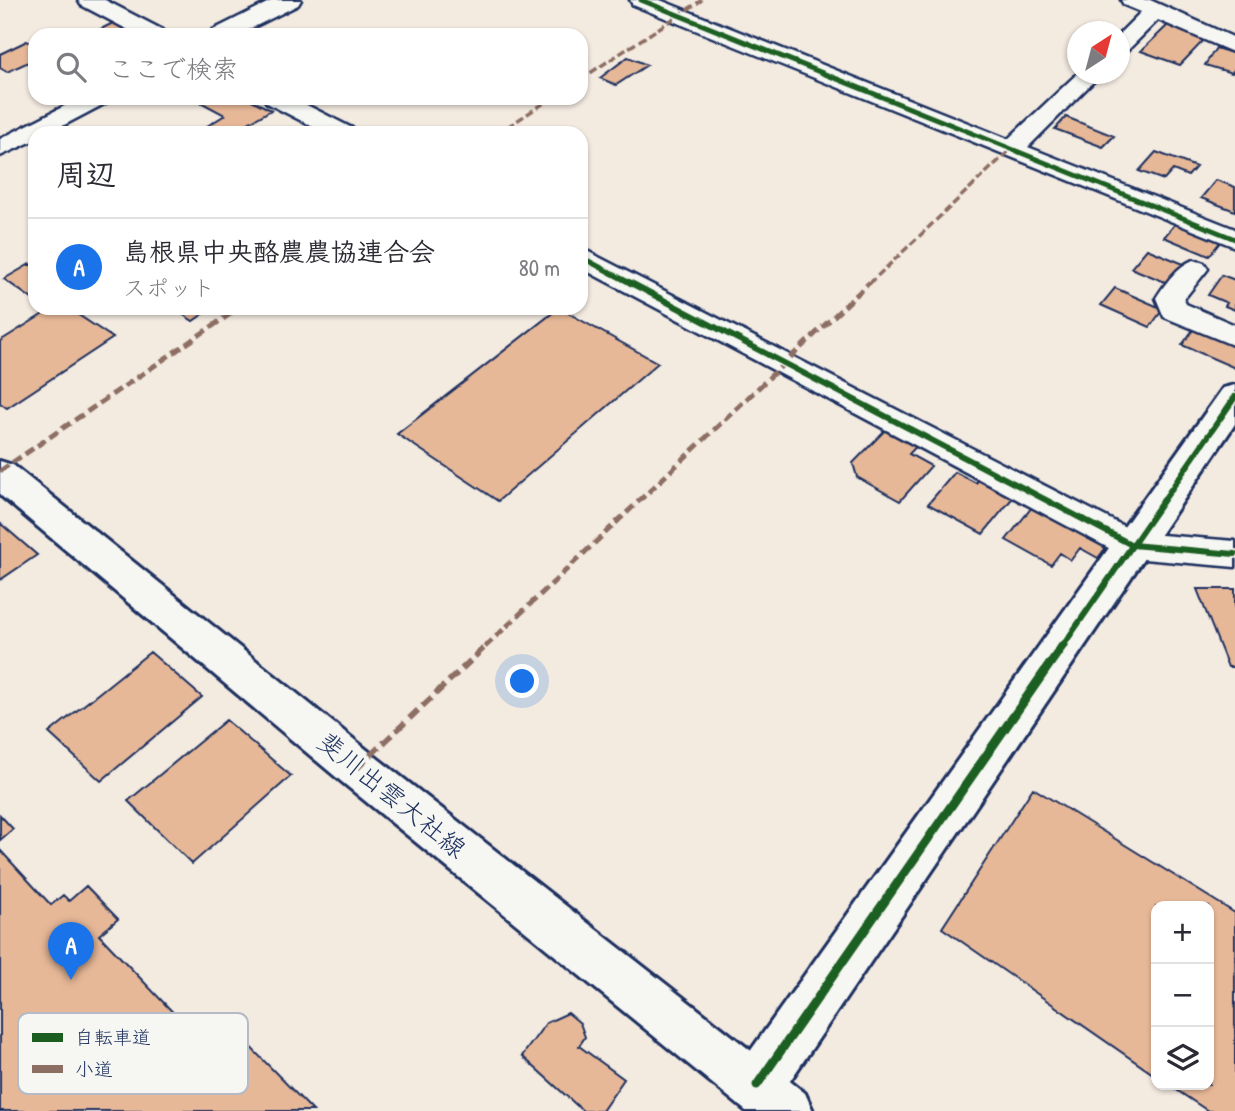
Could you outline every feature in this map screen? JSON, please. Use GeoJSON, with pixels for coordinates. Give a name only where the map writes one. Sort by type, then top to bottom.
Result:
{"type":"FeatureCollection","features":[{"type":"Feature","properties":{"kind":"main road"},"geometry":{"type":"LineString","coordinates":[[772,1098],[1132,545],[1235,397]]}},
{"type":"Feature","properties":{"kind":"main road","name":"斐川出雲大社線"},"geometry":{"type":"LineString","coordinates":[[0,475],[357,768],[772,1098]]}},
{"type":"Feature","properties":{"kind":"street"},"geometry":{"type":"LineString","coordinates":[[89,0],[142,28]]}},
{"type":"Feature","properties":{"kind":"street"},"geometry":{"type":"LineString","coordinates":[[235,28],[290,0]]}},
{"type":"Feature","properties":{"kind":"street"},"geometry":{"type":"LineString","coordinates":[[641,0],[1235,239]]}},
{"type":"Feature","properties":{"kind":"street"},"geometry":{"type":"LineString","coordinates":[[1132,0],[1235,46]]}},
{"type":"Feature","properties":{"kind":"street"},"geometry":{"type":"LineString","coordinates":[[1130,35],[1154,12]]}},
{"type":"Feature","properties":{"kind":"street"},"geometry":{"type":"LineString","coordinates":[[1012,148],[1079,84]]}},
{"type":"Feature","properties":{"kind":"street"},"geometry":{"type":"LineString","coordinates":[[44,126],[85,105]]}},
{"type":"Feature","properties":{"kind":"street"},"geometry":{"type":"LineString","coordinates":[[289,105],[329,126]]}},
{"type":"Feature","properties":{"kind":"street"},"geometry":{"type":"LineString","coordinates":[[0,149],[28,134]]}},
{"type":"Feature","properties":{"kind":"street"},"geometry":{"type":"LineString","coordinates":[[588,261],[1132,545],[1235,554]]}},
{"type":"Feature","properties":{"kind":"street"},"geometry":{"type":"LineString","coordinates":[[1194,269],[1170,298],[1174,310],[1235,336]]}},
{"type":"Feature","properties":{"kind":"building"},"geometry":{"type":"Polygon","coordinates":[[[117,21],[130,28],[103,28],[117,21]]]}},
{"type":"Feature","properties":{"kind":"building"},"geometry":{"type":"Polygon","coordinates":[[[1168,25],[1206,38],[1180,65],[1141,51],[1168,25]]]}},
{"type":"Feature","properties":{"kind":"building"},"geometry":{"type":"Polygon","coordinates":[[[28,42],[28,62],[7,72],[0,68],[0,54],[28,42]]]}},
{"type":"Feature","properties":{"kind":"building"},"geometry":{"type":"Polygon","coordinates":[[[1216,48],[1235,54],[1235,68],[1232,73],[1205,65],[1216,48]]]}},
{"type":"Feature","properties":{"kind":"building"},"geometry":{"type":"Polygon","coordinates":[[[628,57],[647,65],[616,85],[600,78],[628,57]]]}},
{"type":"Feature","properties":{"kind":"building"},"geometry":{"type":"Polygon","coordinates":[[[206,105],[261,105],[271,110],[243,126],[207,126],[225,115],[206,105]]]}},
{"type":"Feature","properties":{"kind":"building"},"geometry":{"type":"Polygon","coordinates":[[[1066,117],[1114,136],[1103,147],[1055,129],[1066,117]]]}},
{"type":"Feature","properties":{"kind":"building"},"geometry":{"type":"Polygon","coordinates":[[[1156,152],[1196,167],[1188,176],[1173,170],[1164,180],[1139,171],[1156,152]]]}},
{"type":"Feature","properties":{"kind":"building"},"geometry":{"type":"Polygon","coordinates":[[[1216,180],[1235,187],[1235,211],[1201,198],[1216,180]]]}},
{"type":"Feature","properties":{"kind":"building"},"geometry":{"type":"Polygon","coordinates":[[[1176,223],[1221,241],[1209,256],[1164,237],[1176,223]]]}},
{"type":"Feature","properties":{"kind":"building"},"geometry":{"type":"Polygon","coordinates":[[[1147,249],[1186,265],[1170,284],[1131,268],[1147,249]]]}},
{"type":"Feature","properties":{"kind":"building"},"geometry":{"type":"Polygon","coordinates":[[[28,265],[28,296],[4,279],[28,265]]]}},
{"type":"Feature","properties":{"kind":"building"},"geometry":{"type":"Polygon","coordinates":[[[1222,275],[1235,280],[1235,310],[1225,306],[1227,303],[1208,295],[1222,275]]]}},
{"type":"Feature","properties":{"kind":"building"},"geometry":{"type":"Polygon","coordinates":[[[1115,288],[1163,309],[1150,327],[1101,305],[1115,288]]]}},
{"type":"Feature","properties":{"kind":"building"},"geometry":{"type":"Polygon","coordinates":[[[42,315],[78,315],[113,338],[7,408],[0,403],[0,341],[42,315]]]}},
{"type":"Feature","properties":{"kind":"building"},"geometry":{"type":"Polygon","coordinates":[[[184,315],[202,315],[193,321],[184,315]]]}},
{"type":"Feature","properties":{"kind":"building"},"geometry":{"type":"Polygon","coordinates":[[[550,315],[572,315],[658,363],[498,501],[397,434],[550,315]]]}},
{"type":"Feature","properties":{"kind":"building"},"geometry":{"type":"Polygon","coordinates":[[[1195,327],[1235,344],[1235,368],[1182,345],[1195,327]]]}},
{"type":"Feature","properties":{"kind":"building"},"geometry":{"type":"Polygon","coordinates":[[[891,424],[922,440],[909,454],[931,466],[900,501],[857,477],[853,463],[891,424]]]}},
{"type":"Feature","properties":{"kind":"building"},"geometry":{"type":"Polygon","coordinates":[[[955,472],[976,483],[981,477],[1015,495],[983,534],[928,504],[955,472]]]}},
{"type":"Feature","properties":{"kind":"building"},"geometry":{"type":"Polygon","coordinates":[[[1036,502],[1110,542],[1098,558],[1080,548],[1071,560],[1060,553],[1051,565],[1006,540],[1036,502]]]}},
{"type":"Feature","properties":{"kind":"building"},"geometry":{"type":"Polygon","coordinates":[[[0,523],[37,555],[0,580],[0,523]]]}},
{"type":"Feature","properties":{"kind":"building"},"geometry":{"type":"Polygon","coordinates":[[[1197,589],[1235,589],[1235,667],[1228,667],[1197,589]]]}},
{"type":"Feature","properties":{"kind":"building"},"geometry":{"type":"Polygon","coordinates":[[[150,652],[202,697],[101,781],[49,733],[150,652]]]}},
{"type":"Feature","properties":{"kind":"building"},"geometry":{"type":"Polygon","coordinates":[[[226,720],[291,776],[192,864],[128,801],[226,720]]]}},
{"type":"Feature","properties":{"kind":"building"},"geometry":{"type":"Polygon","coordinates":[[[1033,788],[1235,913],[1235,1111],[1208,1111],[1176,1090],[1214,1090],[1214,901],[1151,901],[1151,1073],[942,928],[1033,788]]]}},
{"type":"Feature","properties":{"kind":"building"},"geometry":{"type":"Polygon","coordinates":[[[0,815],[13,829],[0,840],[0,815]]]}},
{"type":"Feature","properties":{"kind":"building"},"geometry":{"type":"Polygon","coordinates":[[[0,850],[51,905],[63,895],[69,901],[86,886],[118,919],[99,935],[174,1013],[18,1013],[18,1094],[248,1094],[248,1044],[313,1111],[0,1111],[0,850]]]}},
{"type":"Feature","properties":{"kind":"building"},"geometry":{"type":"Polygon","coordinates":[[[568,1013],[580,1023],[585,1037],[579,1046],[624,1079],[602,1111],[583,1111],[522,1056],[546,1023],[568,1013]]]}},
{"type":"Feature","properties":{"kind":"marked path"},"geometry":{"type":"LineString","coordinates":[[588,74],[702,0]]}},
{"type":"Feature","properties":{"kind":"marked path"},"geometry":{"type":"LineString","coordinates":[[509,126],[541,105]]}},
{"type":"Feature","properties":{"kind":"marked path"},"geometry":{"type":"LineString","coordinates":[[357,768],[1012,148]]}},
{"type":"Feature","properties":{"kind":"marked path"},"geometry":{"type":"LineString","coordinates":[[0,471],[229,315]]}},
{"type":"Feature","properties":{"kind":"cycle path"},"geometry":{"type":"LineString","coordinates":[[641,0],[1235,239]]}},
{"type":"Feature","properties":{"kind":"cycle path"},"geometry":{"type":"LineString","coordinates":[[588,261],[1132,545],[1235,554]]}},
{"type":"Feature","properties":{"kind":"cycle path"},"geometry":{"type":"LineString","coordinates":[[757,1085],[1235,397]]}},
{"type":"Feature","properties":{"kind":"place","name":"島根県中央酪農農協連合会"},"geometry":{"type":"Point","coordinates":[71,980]}}]}
